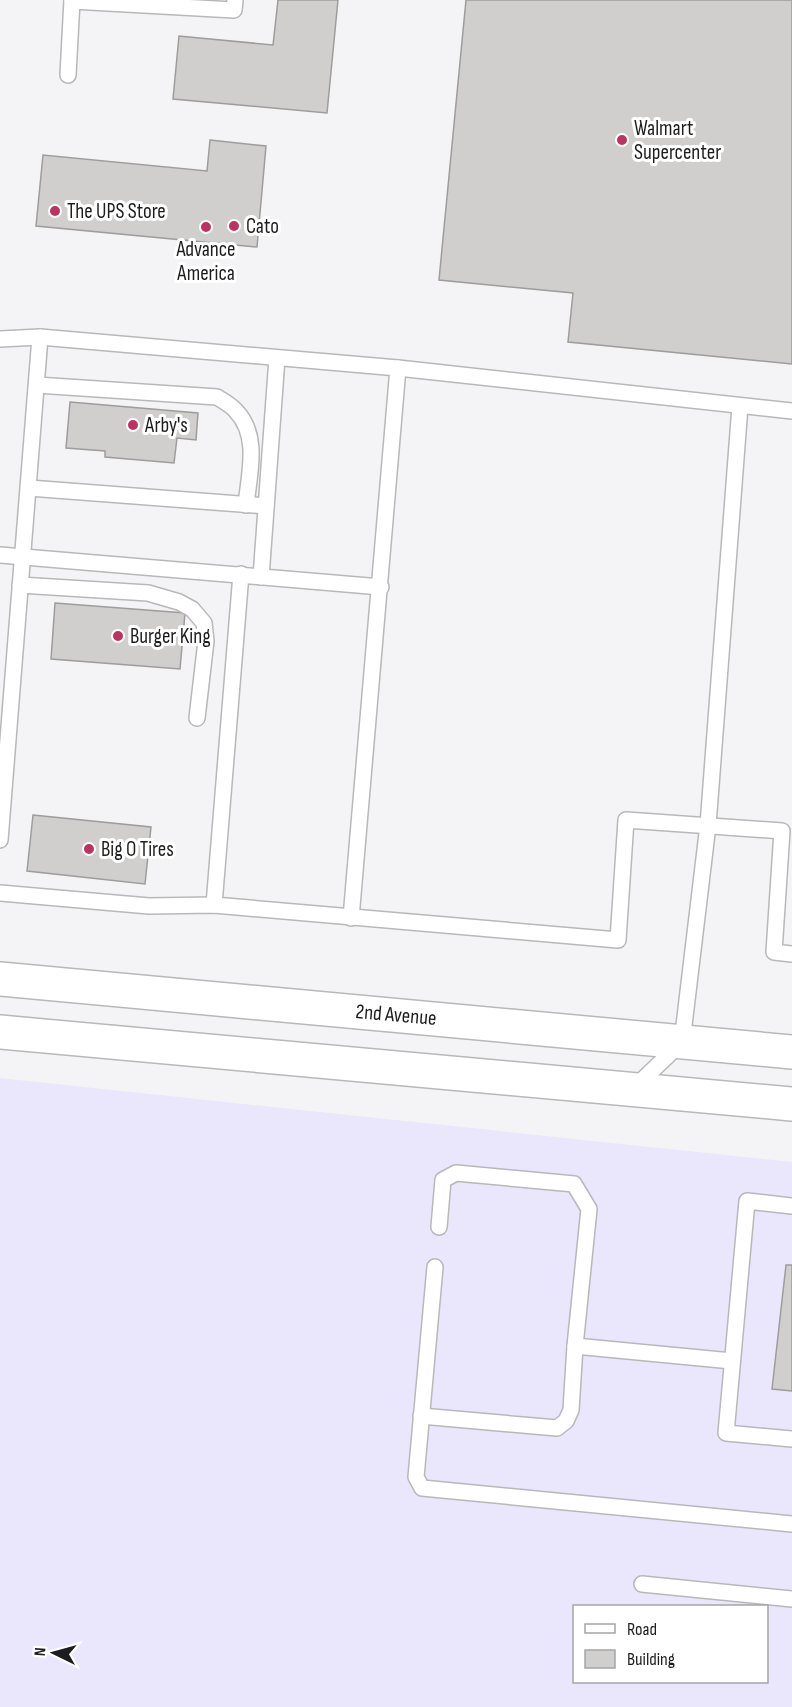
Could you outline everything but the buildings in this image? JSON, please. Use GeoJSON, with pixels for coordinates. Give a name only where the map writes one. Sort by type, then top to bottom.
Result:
{"type":"FeatureCollection","features":[{"type":"Feature","properties":{"kind":"main road","name":"2nd Avenue"},"geometry":{"type":"LineString","coordinates":[[0,979],[792,1052]]}},
{"type":"Feature","properties":{"kind":"main road"},"geometry":{"type":"LineString","coordinates":[[0,1032],[792,1104]]}},
{"type":"Feature","properties":{"kind":"lane"},"geometry":{"type":"LineString","coordinates":[[68,75],[72,0],[234,10],[235,0]]}},
{"type":"Feature","properties":{"kind":"lane"},"geometry":{"type":"LineString","coordinates":[[0,339],[40,338],[398,368],[792,411]]}},
{"type":"Feature","properties":{"kind":"lane"},"geometry":{"type":"LineString","coordinates":[[0,840],[3,773],[21,585],[40,338]]}},
{"type":"Feature","properties":{"kind":"lane"},"geometry":{"type":"LineString","coordinates":[[261,577],[277,358]]}},
{"type":"Feature","properties":{"kind":"lane"},"geometry":{"type":"LineString","coordinates":[[351,918],[398,368]]}},
{"type":"Feature","properties":{"kind":"lane"},"geometry":{"type":"LineString","coordinates":[[37,385],[217,397],[236,410],[246,425],[252,446],[246,505]]}},
{"type":"Feature","properties":{"kind":"lane"},"geometry":{"type":"LineString","coordinates":[[633,1089],[682,1042],[708,825],[740,406]]}},
{"type":"Feature","properties":{"kind":"lane"},"geometry":{"type":"LineString","coordinates":[[28,488],[266,506]]}},
{"type":"Feature","properties":{"kind":"lane"},"geometry":{"type":"LineString","coordinates":[[0,555],[381,587]]}},
{"type":"Feature","properties":{"kind":"lane"},"geometry":{"type":"LineString","coordinates":[[213,905],[241,574]]}},
{"type":"Feature","properties":{"kind":"lane"},"geometry":{"type":"LineString","coordinates":[[21,585],[148,593],[192,609],[204,623],[206,641],[197,718]]}},
{"type":"Feature","properties":{"kind":"lane"},"geometry":{"type":"LineString","coordinates":[[0,893],[149,906],[213,905],[618,940],[626,820],[708,825],[782,831],[774,952],[792,954]]}},
{"type":"Feature","properties":{"kind":"lane"},"geometry":{"type":"LineString","coordinates":[[421,1416],[557,1428],[566,1421],[572,1410],[575,1346],[589,1209],[574,1184],[456,1173],[443,1180],[438,1227]]}},
{"type":"Feature","properties":{"kind":"lane"},"geometry":{"type":"LineString","coordinates":[[792,1206],[747,1201],[726,1433],[792,1439]]}},
{"type":"Feature","properties":{"kind":"lane"},"geometry":{"type":"LineString","coordinates":[[435,1267],[416,1477],[422,1488],[792,1524]]}},
{"type":"Feature","properties":{"kind":"lane"},"geometry":{"type":"LineString","coordinates":[[575,1346],[732,1360]]}},
{"type":"Feature","properties":{"kind":"lane"},"geometry":{"type":"LineString","coordinates":[[642,1584],[792,1599]]}},
{"type":"Feature","properties":{"kind":"shaded area"},"geometry":{"type":"Polygon","coordinates":[[[0,1078],[792,1162],[792,1707],[0,1707],[0,1078]]]}},
{"type":"Feature","properties":{"kind":"place","name":"Walmart Supercenter"},"geometry":{"type":"Point","coordinates":[622,140]}},
{"type":"Feature","properties":{"kind":"place","name":"The UPS Store"},"geometry":{"type":"Point","coordinates":[55,211]}},
{"type":"Feature","properties":{"kind":"place","name":"Cato"},"geometry":{"type":"Point","coordinates":[234,226]}},
{"type":"Feature","properties":{"kind":"place","name":"Advance America"},"geometry":{"type":"Point","coordinates":[206,227]}},
{"type":"Feature","properties":{"kind":"place","name":"Arby's"},"geometry":{"type":"Point","coordinates":[133,425]}},
{"type":"Feature","properties":{"kind":"place","name":"Burger King"},"geometry":{"type":"Point","coordinates":[118,636]}},
{"type":"Feature","properties":{"kind":"place","name":"Big O Tires"},"geometry":{"type":"Point","coordinates":[89,849]}}]}
